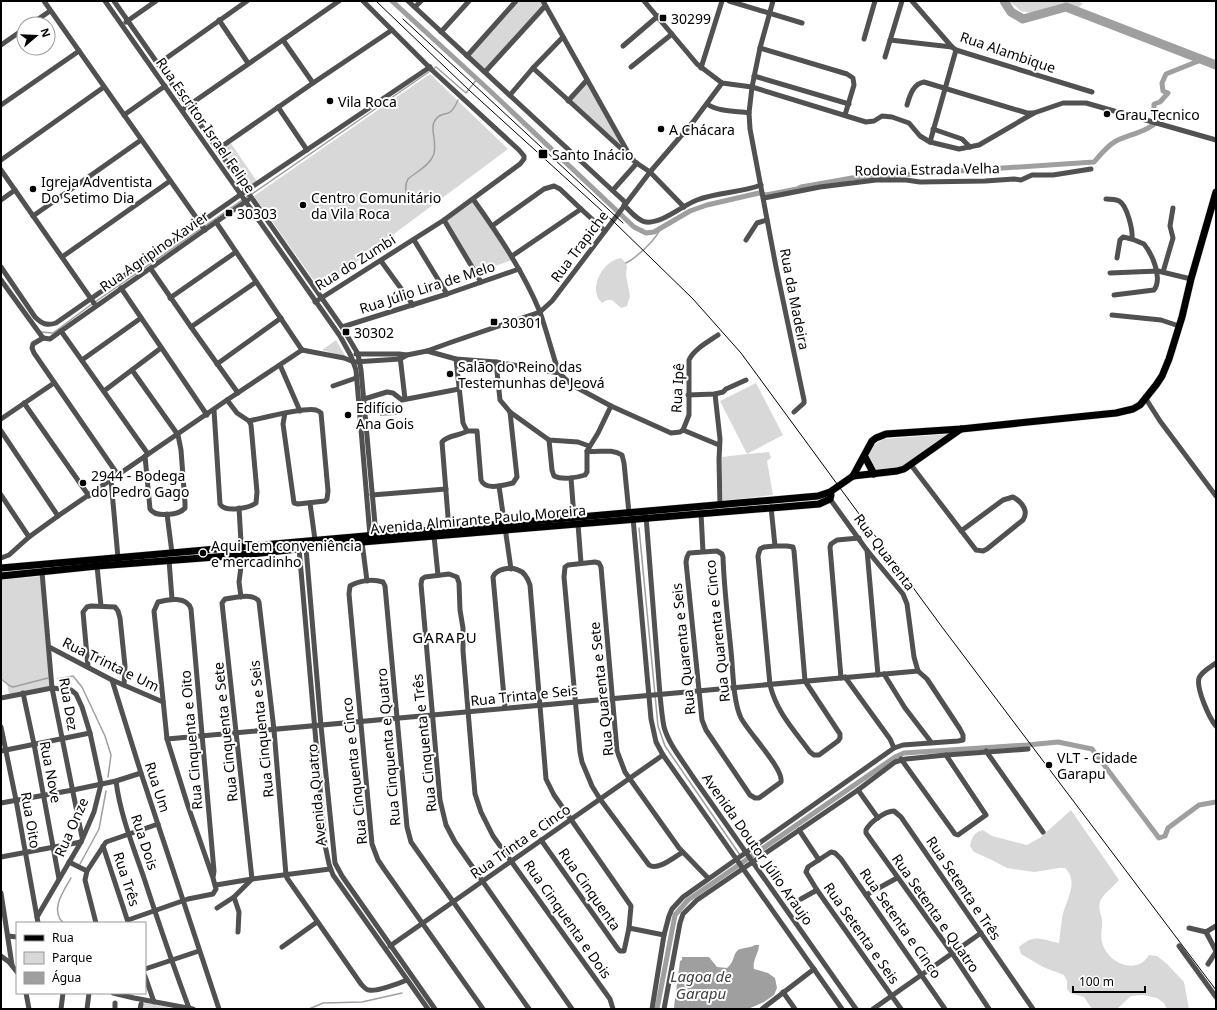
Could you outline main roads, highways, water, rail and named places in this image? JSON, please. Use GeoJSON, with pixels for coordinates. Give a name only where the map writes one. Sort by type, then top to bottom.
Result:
{"type":"FeatureCollection","features":[{"type":"Feature","properties":{"kind":"main road","name":"Avenida Almirante Paulo Moreira"},"geometry":{"type":"LineString","coordinates":[[646,515],[720,505],[758,505],[771,508],[819,504],[828,501],[830,495],[852,476],[872,441],[886,434],[1116,413],[1133,409],[1146,399],[1162,376],[1179,326],[1216,192]]}},
{"type":"Feature","properties":{"kind":"main road"},"geometry":{"type":"LineString","coordinates":[[852,476],[901,471],[961,428]]}},
{"type":"Feature","properties":{"kind":"main road"},"geometry":{"type":"LineString","coordinates":[[864,457],[874,474]]}},
{"type":"Feature","properties":{"kind":"main road","name":"Avenida Almirante Paulo Moreira"},"geometry":{"type":"LineString","coordinates":[[2,568],[118,558],[242,555],[576,520],[632,515],[700,513],[830,495]]}},
{"type":"Feature","properties":{"kind":"main road","name":"Avenida Almirante Paulo Moreira"},"geometry":{"type":"LineString","coordinates":[[1,576],[97,566],[241,547],[449,529],[504,527]]}},
{"type":"Feature","properties":{"kind":"water"},"geometry":{"type":"Polygon","coordinates":[[[397,406],[397,415],[380,416],[379,407],[397,406]]]}},
{"type":"Feature","properties":{"kind":"water","name":"Lagoa de Garapu"},"geometry":{"type":"Polygon","coordinates":[[[759,945],[754,963],[754,969],[768,973],[775,978],[777,988],[774,995],[764,1002],[748,1009],[674,1009],[680,961],[682,960],[682,957],[709,957],[717,967],[727,968],[738,950],[759,945]]]}},
{"type":"Feature","properties":{"kind":"waterway"},"geometry":{"type":"LineString","coordinates":[[392,1],[634,227],[646,233],[654,232],[690,211],[707,205],[759,193],[766,195],[852,178],[1094,162],[1104,150],[1113,143],[1146,129],[1160,118],[1154,114],[1154,104],[1160,102],[1168,93],[1163,91],[1162,83],[1166,74],[1201,60]]}},
{"type":"Feature","properties":{"kind":"waterway"},"geometry":{"type":"LineString","coordinates":[[1004,1],[1011,12],[1023,19],[1066,7],[1216,65]]}},
{"type":"Feature","properties":{"kind":"waterway"},"geometry":{"type":"LineString","coordinates":[[252,194],[436,67],[466,93],[477,79]]}},
{"type":"Feature","properties":{"kind":"waterway"},"geometry":{"type":"LineString","coordinates":[[421,203],[410,203],[406,191],[408,179],[431,160],[435,151],[433,131],[434,123],[439,116],[449,113],[458,100]]}},
{"type":"Feature","properties":{"kind":"waterway"},"geometry":{"type":"LineString","coordinates":[[95,302],[248,196]]}},
{"type":"Feature","properties":{"kind":"waterway"},"geometry":{"type":"LineString","coordinates":[[626,263],[635,257],[656,237],[661,227]]}},
{"type":"Feature","properties":{"kind":"waterway"},"geometry":{"type":"LineString","coordinates":[[41,332],[53,333],[92,304]]}},
{"type":"Feature","properties":{"kind":"waterway"},"geometry":{"type":"LineString","coordinates":[[639,528],[658,726],[665,746],[740,855]]}},
{"type":"Feature","properties":{"kind":"waterway"},"geometry":{"type":"LineString","coordinates":[[58,679],[73,676],[82,687],[105,736],[111,755],[108,777]]}},
{"type":"Feature","properties":{"kind":"waterway"},"geometry":{"type":"LineString","coordinates":[[1,679],[13,687],[48,678]]}},
{"type":"Feature","properties":{"kind":"waterway"},"geometry":{"type":"LineString","coordinates":[[657,1009],[675,915],[688,900],[895,757],[904,753],[1058,742],[1092,749],[1159,838],[1165,836],[1168,828],[1199,805],[1216,802]]}},
{"type":"Feature","properties":{"kind":"waterway"},"geometry":{"type":"LineString","coordinates":[[80,864],[99,829],[106,791]]}},
{"type":"Feature","properties":{"kind":"waterway"},"geometry":{"type":"LineString","coordinates":[[62,922],[59,918],[58,912],[59,900],[71,878]]}},
{"type":"Feature","properties":{"kind":"waterway"},"geometry":{"type":"LineString","coordinates":[[309,1009],[323,1003],[362,1002],[402,993]]}},
{"type":"Feature","properties":{"kind":"tram line"},"geometry":{"type":"LineString","coordinates":[[376,1],[470,91],[613,221],[693,299],[741,353],[942,627],[1216,990]]}},
{"type":"Feature","properties":{"kind":"tram line"},"geometry":{"type":"LineString","coordinates":[[403,19],[623,223]]}},
{"type":"Feature","properties":{"kind":"place","name":"30299"},"geometry":{"type":"Point","coordinates":[663,18]}},
{"type":"Feature","properties":{"kind":"place","name":"Vila Roca"},"geometry":{"type":"Point","coordinates":[330,101]}},
{"type":"Feature","properties":{"kind":"place","name":"Grau Tecnico"},"geometry":{"type":"Point","coordinates":[1107,114]}},
{"type":"Feature","properties":{"kind":"place","name":"A Chácara"},"geometry":{"type":"Point","coordinates":[661,129]}},
{"type":"Feature","properties":{"kind":"place","name":"Santo Inácio"},"geometry":{"type":"Point","coordinates":[543,154]}},
{"type":"Feature","properties":{"kind":"place","name":"Igreja Adventista Do Setimo Dia"},"geometry":{"type":"Point","coordinates":[33,189]}},
{"type":"Feature","properties":{"kind":"place","name":"Centro Comunitário da Vila Roca"},"geometry":{"type":"Point","coordinates":[303,205]}},
{"type":"Feature","properties":{"kind":"place","name":"30303"},"geometry":{"type":"Point","coordinates":[229,213]}},
{"type":"Feature","properties":{"kind":"place","name":"30301"},"geometry":{"type":"Point","coordinates":[494,322]}},
{"type":"Feature","properties":{"kind":"place","name":"30302"},"geometry":{"type":"Point","coordinates":[346,332]}},
{"type":"Feature","properties":{"kind":"place","name":"Salão do Reino das Testemunhas de Jeová"},"geometry":{"type":"Point","coordinates":[450,374]}},
{"type":"Feature","properties":{"kind":"place","name":"Edifício Ana Gois"},"geometry":{"type":"Point","coordinates":[348,415]}},
{"type":"Feature","properties":{"kind":"place","name":"2944 - Bodega do Pedro Gago"},"geometry":{"type":"Point","coordinates":[83,483]}},
{"type":"Feature","properties":{"kind":"place","name":"Aqui Tem conveniência e mercadinho"},"geometry":{"type":"Point","coordinates":[203,553]}},
{"type":"Feature","properties":{"kind":"place","name":"VLT - Cidade Garapu"},"geometry":{"type":"Point","coordinates":[1049,765]}},
{"type":"Feature","properties":{"kind":"district","name":"GARAPU"},"geometry":{"type":"Point","coordinates":[445,637]}}]}
